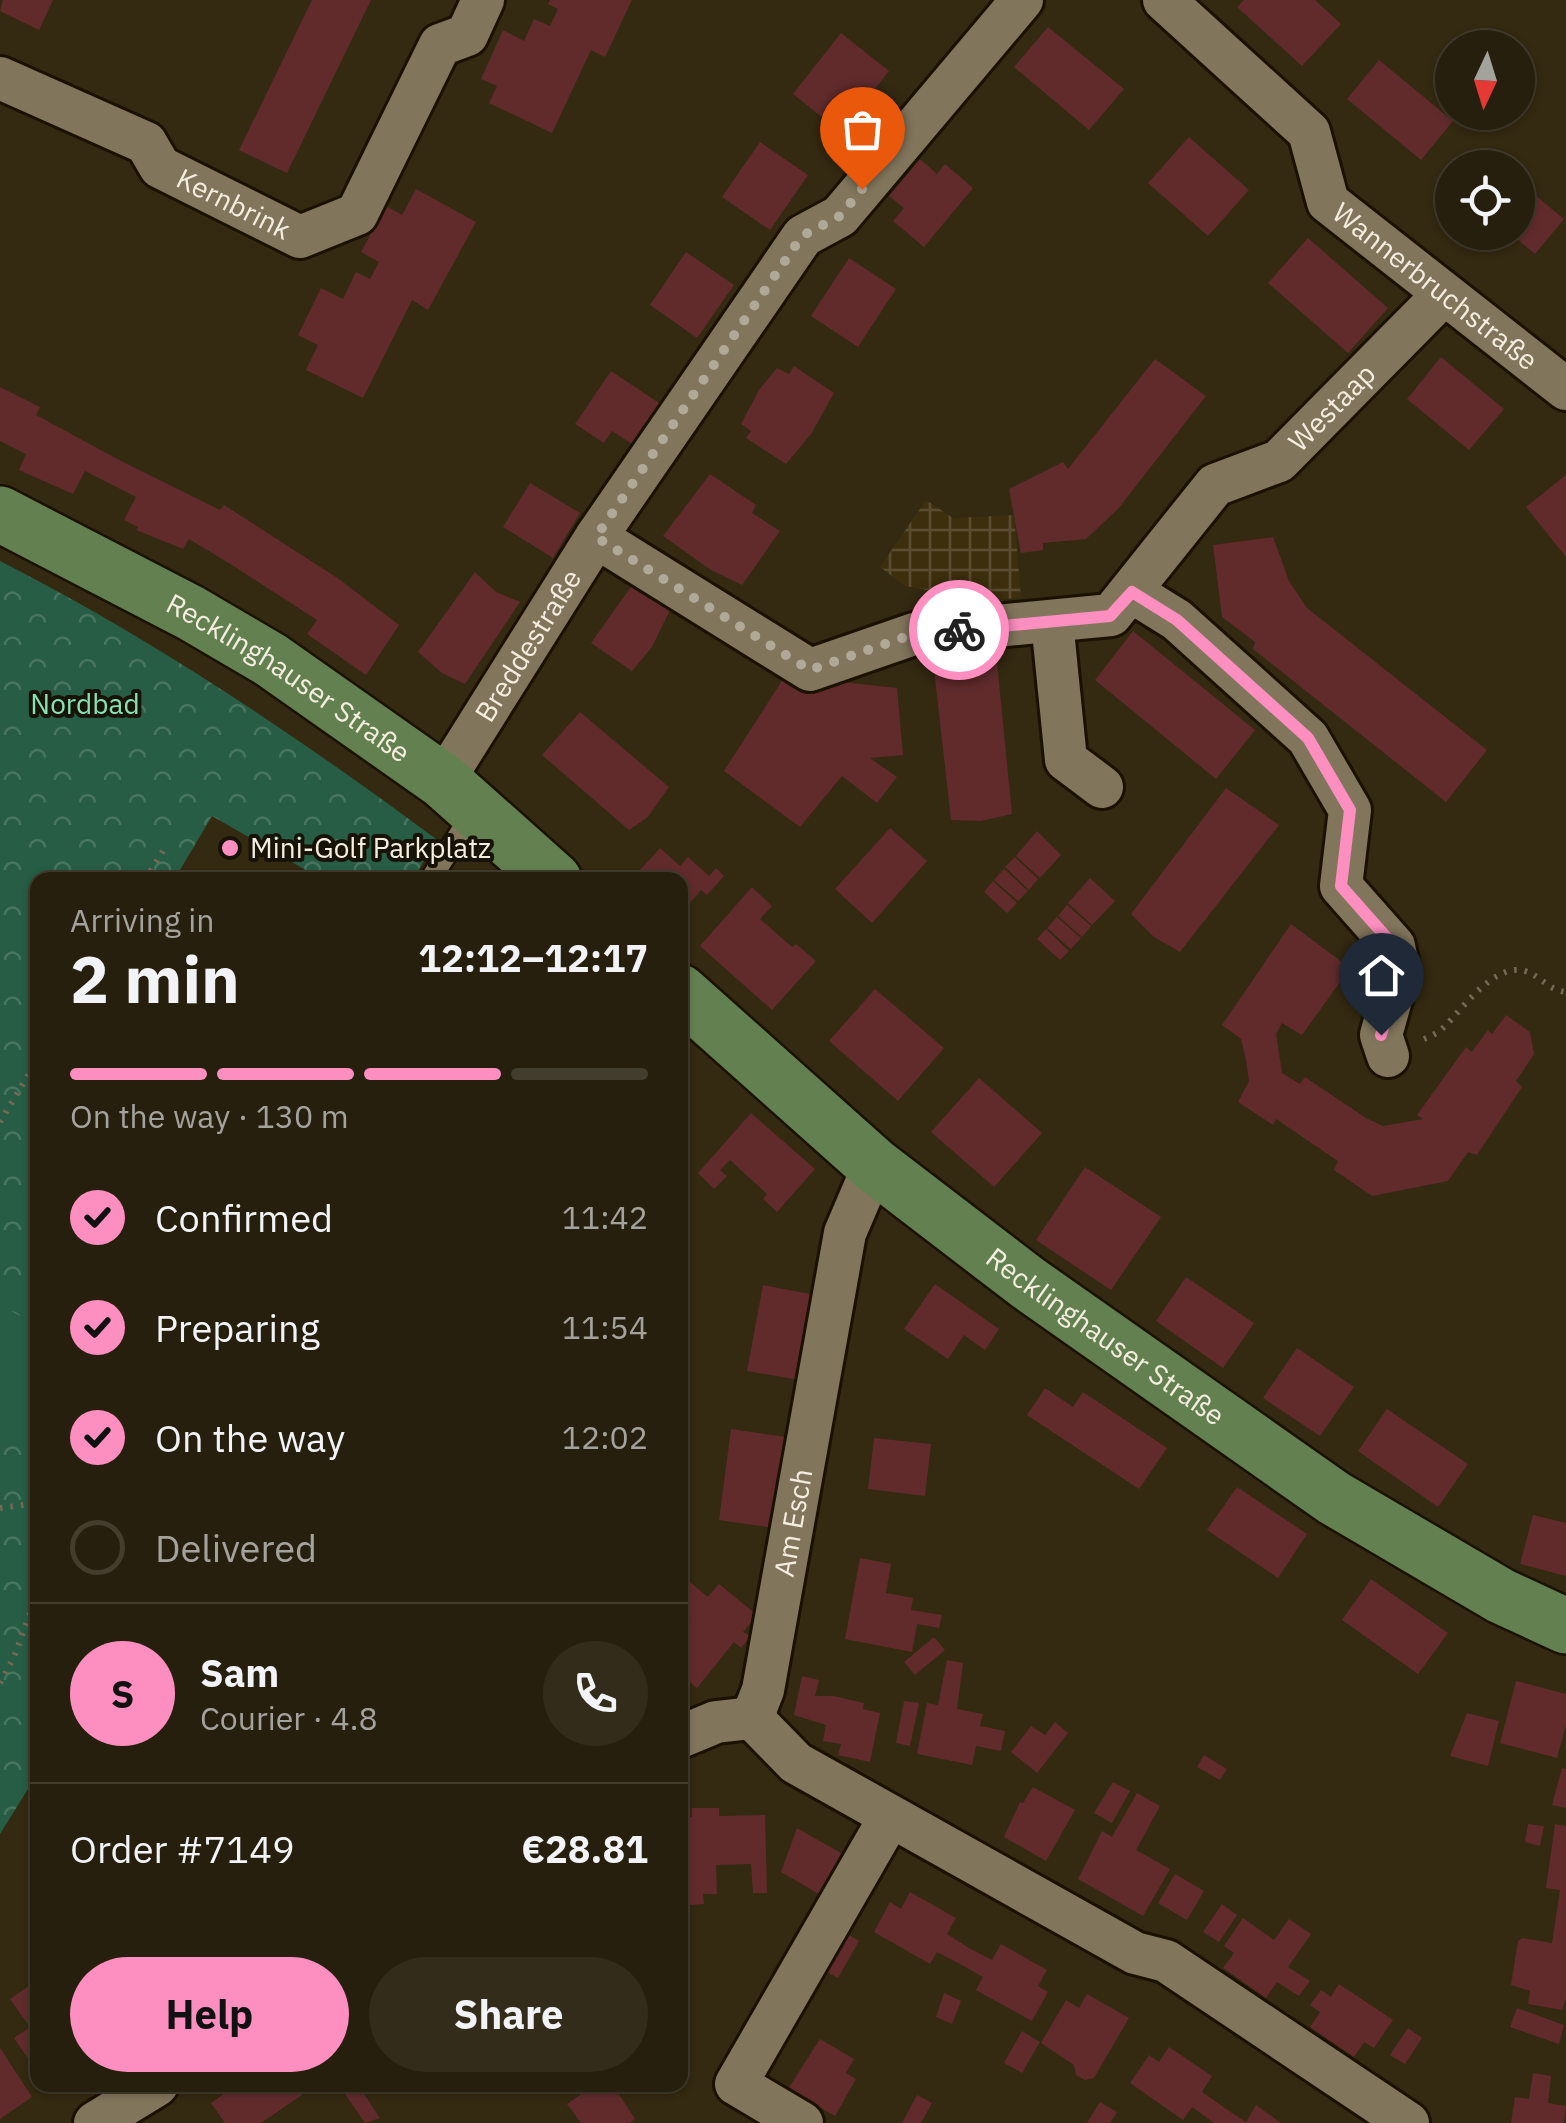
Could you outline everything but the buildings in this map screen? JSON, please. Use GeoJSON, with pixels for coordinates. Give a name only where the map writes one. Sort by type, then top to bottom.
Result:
{"type":"FeatureCollection","features":[{"type":"Feature","properties":{"kind":"street","name":"Kernbrink"},"geometry":{"type":"LineString","coordinates":[[0,78],[146,143],[160,167],[300,237],[358,214],[440,45],[467,36],[482,0]]}},
{"type":"Feature","properties":{"kind":"street","name":"Breddestraße"},"geometry":{"type":"LineString","coordinates":[[459,795],[596,537],[802,236],[840,216],[1022,0]]}},
{"type":"Feature","properties":{"kind":"street","name":"Wannerbruchstraße"},"geometry":{"type":"LineString","coordinates":[[1164,0],[1309,132],[1328,202],[1566,389]]}},
{"type":"Feature","properties":{"kind":"street","name":"Westaap"},"geometry":{"type":"LineString","coordinates":[[596,537],[810,670],[914,634],[1110,616],[1215,485],[1279,460],[1444,294]]}},
{"type":"Feature","properties":{"kind":"street","name":"Recklinghauser Straße"},"geometry":{"type":"LineString","coordinates":[[0,514],[191,612],[271,660],[459,795],[545,872]]}},
{"type":"Feature","properties":{"kind":"street"},"geometry":{"type":"LineString","coordinates":[[1132,592],[1177,620],[1308,738],[1350,810],[1341,886],[1394,946],[1399,971],[1381,1035],[1388,1056]]}},
{"type":"Feature","properties":{"kind":"street"},"geometry":{"type":"LineString","coordinates":[[1052,621],[1066,760],[1102,787]]}},
{"type":"Feature","properties":{"kind":"street","name":"Recklinghauser Straße"},"geometry":{"type":"LineString","coordinates":[[688,999],[874,1164],[1028,1283],[1334,1498],[1501,1596],[1566,1626]]}},
{"type":"Feature","properties":{"kind":"street","name":"Am Esch"},"geometry":{"type":"LineString","coordinates":[[752,1718],[764,1690],[845,1233],[874,1164]]}},
{"type":"Feature","properties":{"kind":"street"},"geometry":{"type":"LineString","coordinates":[[688,1734],[716,1722],[752,1718],[796,1763],[1135,1953],[1166,1961],[1408,2123]]}},
{"type":"Feature","properties":{"kind":"street"},"geometry":{"type":"LineString","coordinates":[[802,2123],[736,2084],[890,1817]]}},
{"type":"Feature","properties":{"kind":"street"},"geometry":{"type":"LineString","coordinates":[[95,2123],[146,2092]]}},
{"type":"Feature","properties":{"kind":"lane"},"geometry":{"type":"LineString","coordinates":[[433,872],[459,795]]}},
{"type":"Feature","properties":{"kind":"path"},"geometry":{"type":"LineString","coordinates":[[151,872],[166,846]]}},
{"type":"Feature","properties":{"kind":"path"},"geometry":{"type":"LineString","coordinates":[[1388,1056],[1441,1031],[1476,989],[1510,972],[1524,971],[1553,990],[1566,992]]}},
{"type":"Feature","properties":{"kind":"path"},"geometry":{"type":"LineString","coordinates":[[0,1122],[30,1072]]}},
{"type":"Feature","properties":{"kind":"path"},"geometry":{"type":"LineString","coordinates":[[0,1508],[30,1504]]}},
{"type":"Feature","properties":{"kind":"path"},"geometry":{"type":"LineString","coordinates":[[0,1683],[30,1614]]}},
{"type":"Feature","properties":{"kind":"shaded area"},"geometry":{"type":"Polygon","coordinates":[[[926,500],[953,518],[1014,515],[1021,597],[989,601],[905,586],[880,567],[926,500]]]}},
{"type":"Feature","properties":{"kind":"green space","name":"Nordbad"},"geometry":{"type":"Polygon","coordinates":[[[0,561],[114,623],[224,691],[436,839],[417,872],[309,872],[212,816],[179,872],[30,872],[30,1786],[0,1834],[0,561]]]}},
{"type":"Feature","properties":{"kind":"green space"},"geometry":{"type":"Polygon","coordinates":[[[0,1305],[30,1322],[30,1399],[5,1444],[0,1441],[0,1305]]]}},
{"type":"Feature","properties":{"kind":"way so far"},"geometry":{"type":"LineString","coordinates":[[862,189],[840,216],[802,236],[596,537],[810,670],[914,634],[959,630]]}},
{"type":"Feature","properties":{"kind":"place","name":"Mini-Golf Parkplatz"},"geometry":{"type":"Point","coordinates":[230,848]}},
{"type":"Feature","properties":{"kind":"route"},"geometry":{"type":"LineString","coordinates":[[959,630],[1110,616],[1132,592],[1177,620],[1308,738],[1350,810],[1341,886],[1394,946],[1399,971],[1381,1035]]}}]}
